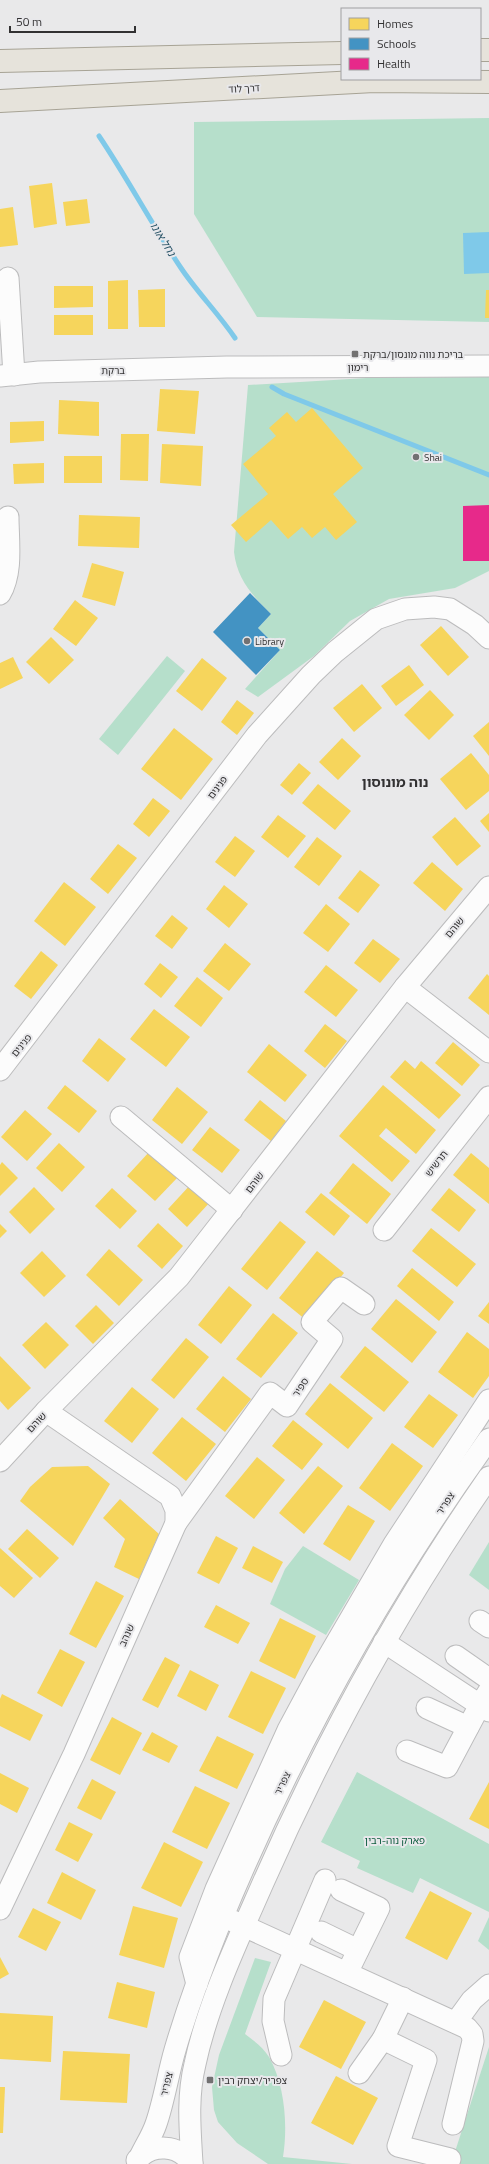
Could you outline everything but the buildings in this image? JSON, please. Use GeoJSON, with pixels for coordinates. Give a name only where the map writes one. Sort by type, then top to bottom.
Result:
{"type":"FeatureCollection","features":[{"type":"Feature","properties":{"kind":"main road"},"geometry":{"type":"LineString","coordinates":[[0,61],[341,53]]}},
{"type":"Feature","properties":{"kind":"main road","name":"דרך לוד"},"geometry":{"type":"LineString","coordinates":[[0,101],[374,81],[489,82]]}},
{"type":"Feature","properties":{"kind":"street"},"geometry":{"type":"LineString","coordinates":[[7,375],[8,278]]}},
{"type":"Feature","properties":{"kind":"street","name":"רימון"},"geometry":{"type":"LineString","coordinates":[[227,367],[489,366]]}},
{"type":"Feature","properties":{"kind":"street","name":"ברקת"},"geometry":{"type":"LineString","coordinates":[[7,375],[38,372],[227,367]]}},
{"type":"Feature","properties":{"kind":"street"},"geometry":{"type":"LineString","coordinates":[[0,594],[4,587],[8,564],[8,517]]}},
{"type":"Feature","properties":{"kind":"street","name":"פנינים"},"geometry":{"type":"LineString","coordinates":[[0,1070],[257,735],[311,675],[335,652],[376,619],[405,608],[434,607],[450,609],[475,625],[489,638]]}},
{"type":"Feature","properties":{"kind":"street","name":"שוהם"},"geometry":{"type":"LineString","coordinates":[[0,1461],[46,1411],[179,1277],[404,987],[489,887]]}},
{"type":"Feature","properties":{"kind":"street"},"geometry":{"type":"LineString","coordinates":[[404,987],[489,1052]]}},
{"type":"Feature","properties":{"kind":"street","name":"תרשיש"},"geometry":{"type":"LineString","coordinates":[[384,1230],[489,1097]]}},
{"type":"Feature","properties":{"kind":"street"},"geometry":{"type":"LineString","coordinates":[[121,1117],[232,1210]]}},
{"type":"Feature","properties":{"kind":"street","name":"ספיר"},"geometry":{"type":"LineString","coordinates":[[176,1523],[270,1393],[287,1406],[332,1339],[312,1322],[341,1288],[364,1304]]}},
{"type":"Feature","properties":{"kind":"street"},"geometry":{"type":"LineString","coordinates":[[197,1984],[190,1957],[219,1882],[288,1730],[317,1676],[394,1544],[489,1400]]}},
{"type":"Feature","properties":{"kind":"street"},"geometry":{"type":"LineString","coordinates":[[46,1411],[170,1496],[176,1510],[176,1523]]}},
{"type":"Feature","properties":{"kind":"street","name":"צפריר"},"geometry":{"type":"LineString","coordinates":[[135,2161],[156,2124],[175,2050],[197,1984],[223,1916],[274,1801],[332,1688],[383,1598],[489,1438]]}},
{"type":"Feature","properties":{"kind":"street"},"geometry":{"type":"LineString","coordinates":[[192,2163],[189,2102],[195,2064],[218,1993],[245,1926],[335,1730],[421,1579],[488,1482],[467,1471]]}},
{"type":"Feature","properties":{"kind":"street","name":"שנהב"},"geometry":{"type":"LineString","coordinates":[[0,1909],[74,1754],[176,1523]]}},
{"type":"Feature","properties":{"kind":"street"},"geometry":{"type":"LineString","coordinates":[[384,1642],[486,1702],[468,1727],[447,1767],[407,1751]]}},
{"type":"Feature","properties":{"kind":"street"},"geometry":{"type":"LineString","coordinates":[[456,1656],[489,1679]]}},
{"type":"Feature","properties":{"kind":"street"},"geometry":{"type":"LineString","coordinates":[[427,1708],[468,1727]]}},
{"type":"Feature","properties":{"kind":"street"},"geometry":{"type":"LineString","coordinates":[[281,2054],[272,2021],[274,1999],[295,1949],[333,1885],[379,1908],[347,1973]]}},
{"type":"Feature","properties":{"kind":"street"},"geometry":{"type":"LineString","coordinates":[[223,1916],[467,2028],[472,2034],[473,2041],[453,2124]]}},
{"type":"Feature","properties":{"kind":"street"},"geometry":{"type":"LineString","coordinates":[[321,1932],[358,1950]]}},
{"type":"Feature","properties":{"kind":"street"},"geometry":{"type":"LineString","coordinates":[[456,2022],[472,2000],[489,1985]]}},
{"type":"Feature","properties":{"kind":"street"},"geometry":{"type":"LineString","coordinates":[[359,2073],[383,2039],[403,1998]]}},
{"type":"Feature","properties":{"kind":"street"},"geometry":{"type":"LineString","coordinates":[[383,2039],[426,2060],[398,2146],[450,2159]]}},
{"type":"Feature","properties":{"kind":"street"},"geometry":{"type":"LineString","coordinates":[[135,2161],[151,2150],[167,2148],[184,2154],[192,2163]]}},
{"type":"Feature","properties":{"kind":"green space"},"geometry":{"type":"Polygon","coordinates":[[[489,118],[489,322],[257,317],[194,214],[194,122],[489,118]]]}},
{"type":"Feature","properties":{"kind":"green space"},"geometry":{"type":"Polygon","coordinates":[[[489,377],[489,571],[455,588],[389,599],[350,621],[314,656],[258,697],[245,689],[280,650],[258,628],[271,614],[246,586],[238,570],[234,552],[248,385],[367,378],[489,377]]]}},
{"type":"Feature","properties":{"kind":"green space"},"geometry":{"type":"Polygon","coordinates":[[[167,656],[185,671],[118,755],[99,739],[167,656]]]}},
{"type":"Feature","properties":{"kind":"green space"},"geometry":{"type":"Polygon","coordinates":[[[489,1542],[489,1590],[469,1575],[489,1542]]]}},
{"type":"Feature","properties":{"kind":"green space"},"geometry":{"type":"Polygon","coordinates":[[[303,1546],[359,1580],[326,1635],[270,1604],[285,1569],[303,1546]]]}},
{"type":"Feature","properties":{"kind":"green space","name":"פארק נוה-רבין"},"geometry":{"type":"Polygon","coordinates":[[[357,1772],[489,1844],[489,1912],[420,1878],[413,1893],[357,1868],[360,1861],[321,1842],[357,1772]]]}},
{"type":"Feature","properties":{"kind":"green space"},"geometry":{"type":"Polygon","coordinates":[[[489,1917],[489,1950],[478,1941],[489,1917]]]}},
{"type":"Feature","properties":{"kind":"green space"},"geometry":{"type":"Polygon","coordinates":[[[255,1958],[271,1962],[245,2034],[267,2053],[279,2080],[285,2119],[283,2157],[352,2164],[268,2164],[237,2143],[218,2122],[214,2110],[212,2087],[219,2055],[255,1958]]]}},
{"type":"Feature","properties":{"kind":"green space"},"geometry":{"type":"Polygon","coordinates":[[[489,2047],[489,2164],[451,2164],[489,2047]]]}},
{"type":"Feature","properties":{"kind":"water"},"geometry":{"type":"Polygon","coordinates":[[[489,232],[489,273],[464,274],[463,233],[489,232]]]}},
{"type":"Feature","properties":{"kind":"waterway","name":"נחל אונו"},"geometry":{"type":"LineString","coordinates":[[99,136],[181,268],[235,338]]}},
{"type":"Feature","properties":{"kind":"waterway","name":"נחל אונו"},"geometry":{"type":"LineString","coordinates":[[272,387],[284,394],[489,475]]}},
{"type":"Feature","properties":{"kind":"place","name":"בריכת נווה מונסון/ברקת"},"geometry":{"type":"Point","coordinates":[355,354]}},
{"type":"Feature","properties":{"kind":"place","name":"Shai"},"geometry":{"type":"Point","coordinates":[416,457]}},
{"type":"Feature","properties":{"kind":"place","name":"Library"},"geometry":{"type":"Point","coordinates":[247,641]}},
{"type":"Feature","properties":{"kind":"place","name":"צפריר/יצחק רבין"},"geometry":{"type":"Point","coordinates":[210,2080]}},
{"type":"Feature","properties":{"kind":"district","name":"נוה מונוסון"},"geometry":{"type":"Point","coordinates":[395,782]}}]}
